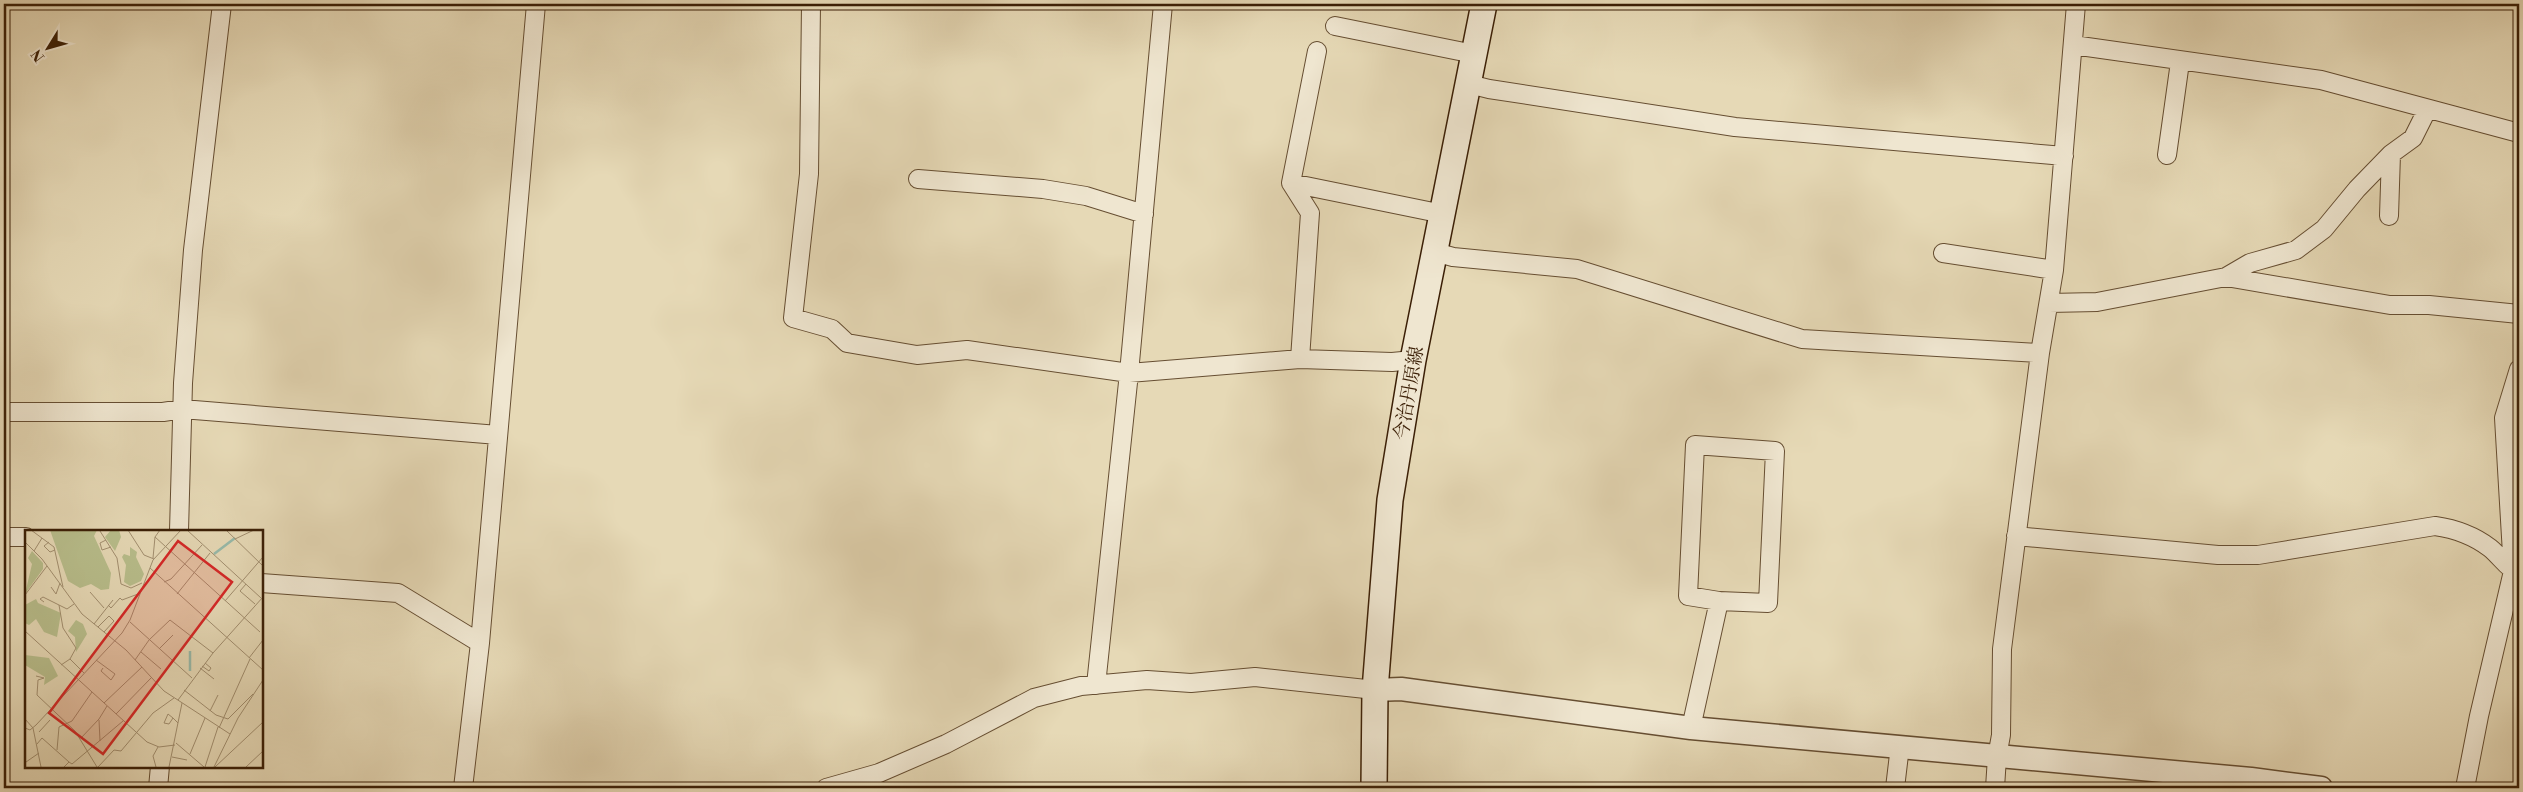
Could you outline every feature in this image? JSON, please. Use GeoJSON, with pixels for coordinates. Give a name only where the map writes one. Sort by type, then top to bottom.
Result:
{"type":"FeatureCollection","features":[{"type":"Feature","properties":{"kind":"main road","name":"今治丹原線"},"geometry":{"type":"LineString","coordinates":[[1374,788],[1375,690],[1390,500],[1413,360],[1484,4]]}},
{"type":"Feature","properties":{"kind":"street"},"geometry":{"type":"LineString","coordinates":[[180,530],[182,409],[192,250],[222,4]]}},
{"type":"Feature","properties":{"kind":"street"},"geometry":{"type":"LineString","coordinates":[[462,788],[480,642],[536,4]]}},
{"type":"Feature","properties":{"kind":"street"},"geometry":{"type":"LineString","coordinates":[[811,4],[809,174],[793,318],[832,329],[847,343],[917,355],[967,350],[1129,373],[1300,359],[1392,362],[1413,360]]}},
{"type":"Feature","properties":{"kind":"street"},"geometry":{"type":"LineString","coordinates":[[1096,685],[1129,373],[1163,4]]}},
{"type":"Feature","properties":{"kind":"street"},"geometry":{"type":"LineString","coordinates":[[1995,788],[2001,735],[2002,649],[2040,353],[2054,270],[2076,4]]}},
{"type":"Feature","properties":{"kind":"street"},"geometry":{"type":"LineString","coordinates":[[1335,26],[1474,54]]}},
{"type":"Feature","properties":{"kind":"street"},"geometry":{"type":"LineString","coordinates":[[2073,45],[2180,62],[2321,80],[2427,110],[2519,133]]}},
{"type":"Feature","properties":{"kind":"street"},"geometry":{"type":"LineString","coordinates":[[1300,359],[1310,213],[1291,183],[1316,51]]}},
{"type":"Feature","properties":{"kind":"street"},"geometry":{"type":"LineString","coordinates":[[2166,155],[2180,62]]}},
{"type":"Feature","properties":{"kind":"street"},"geometry":{"type":"LineString","coordinates":[[1469,84],[1489,89],[1735,128],[2064,156]]}},
{"type":"Feature","properties":{"kind":"street"},"geometry":{"type":"LineString","coordinates":[[2226,278],[2250,263],[2296,250],[2324,229],[2357,189],[2391,154],[2413,138],[2427,110]]}},
{"type":"Feature","properties":{"kind":"street"},"geometry":{"type":"LineString","coordinates":[[2389,216],[2391,154]]}},
{"type":"Feature","properties":{"kind":"street"},"geometry":{"type":"LineString","coordinates":[[918,179],[1043,189],[1086,196],[1144,214]]}},
{"type":"Feature","properties":{"kind":"street"},"geometry":{"type":"LineString","coordinates":[[1291,183],[1443,214]]}},
{"type":"Feature","properties":{"kind":"street"},"geometry":{"type":"LineString","coordinates":[[1435,252],[1453,257],[1577,269],[1802,338],[2040,353]]}},
{"type":"Feature","properties":{"kind":"street"},"geometry":{"type":"LineString","coordinates":[[1943,254],[2054,270]]}},
{"type":"Feature","properties":{"kind":"street"},"geometry":{"type":"LineString","coordinates":[[2049,303],[2097,302],[2226,278],[2390,305],[2429,305],[2519,314]]}},
{"type":"Feature","properties":{"kind":"street"},"geometry":{"type":"LineString","coordinates":[[2465,788],[2479,716],[2516,572],[2504,418],[2519,370]]}},
{"type":"Feature","properties":{"kind":"street"},"geometry":{"type":"LineString","coordinates":[[4,412],[163,412],[182,409],[498,435]]}},
{"type":"Feature","properties":{"kind":"street"},"geometry":{"type":"LineString","coordinates":[[1695,445],[1775,451],[1768,603],[1719,601],[1688,596],[1695,445]]}},
{"type":"Feature","properties":{"kind":"street"},"geometry":{"type":"LineString","coordinates":[[2016,536],[2218,555],[2258,555],[2436,526],[2460,530],[2490,548],[2516,572]]}},
{"type":"Feature","properties":{"kind":"street"},"geometry":{"type":"LineString","coordinates":[[4,537],[25,537]]}},
{"type":"Feature","properties":{"kind":"street"},"geometry":{"type":"LineString","coordinates":[[262,583],[398,593],[480,642]]}},
{"type":"Feature","properties":{"kind":"street"},"geometry":{"type":"LineString","coordinates":[[1691,728],[1719,601]]}},
{"type":"Feature","properties":{"kind":"street"},"geometry":{"type":"LineString","coordinates":[[826,788],[896,766],[946,744],[1034,698],[1080,686],[1147,680],[1192,683],[1255,677],[1375,690],[1401,689],[1691,728],[2251,779],[2321,788]]}},
{"type":"Feature","properties":{"kind":"street"},"geometry":{"type":"LineString","coordinates":[[1895,788],[1900,746]]}},
{"type":"Feature","properties":{"kind":"street"},"geometry":{"type":"LineString","coordinates":[[158,788],[160,767]]}}]}
